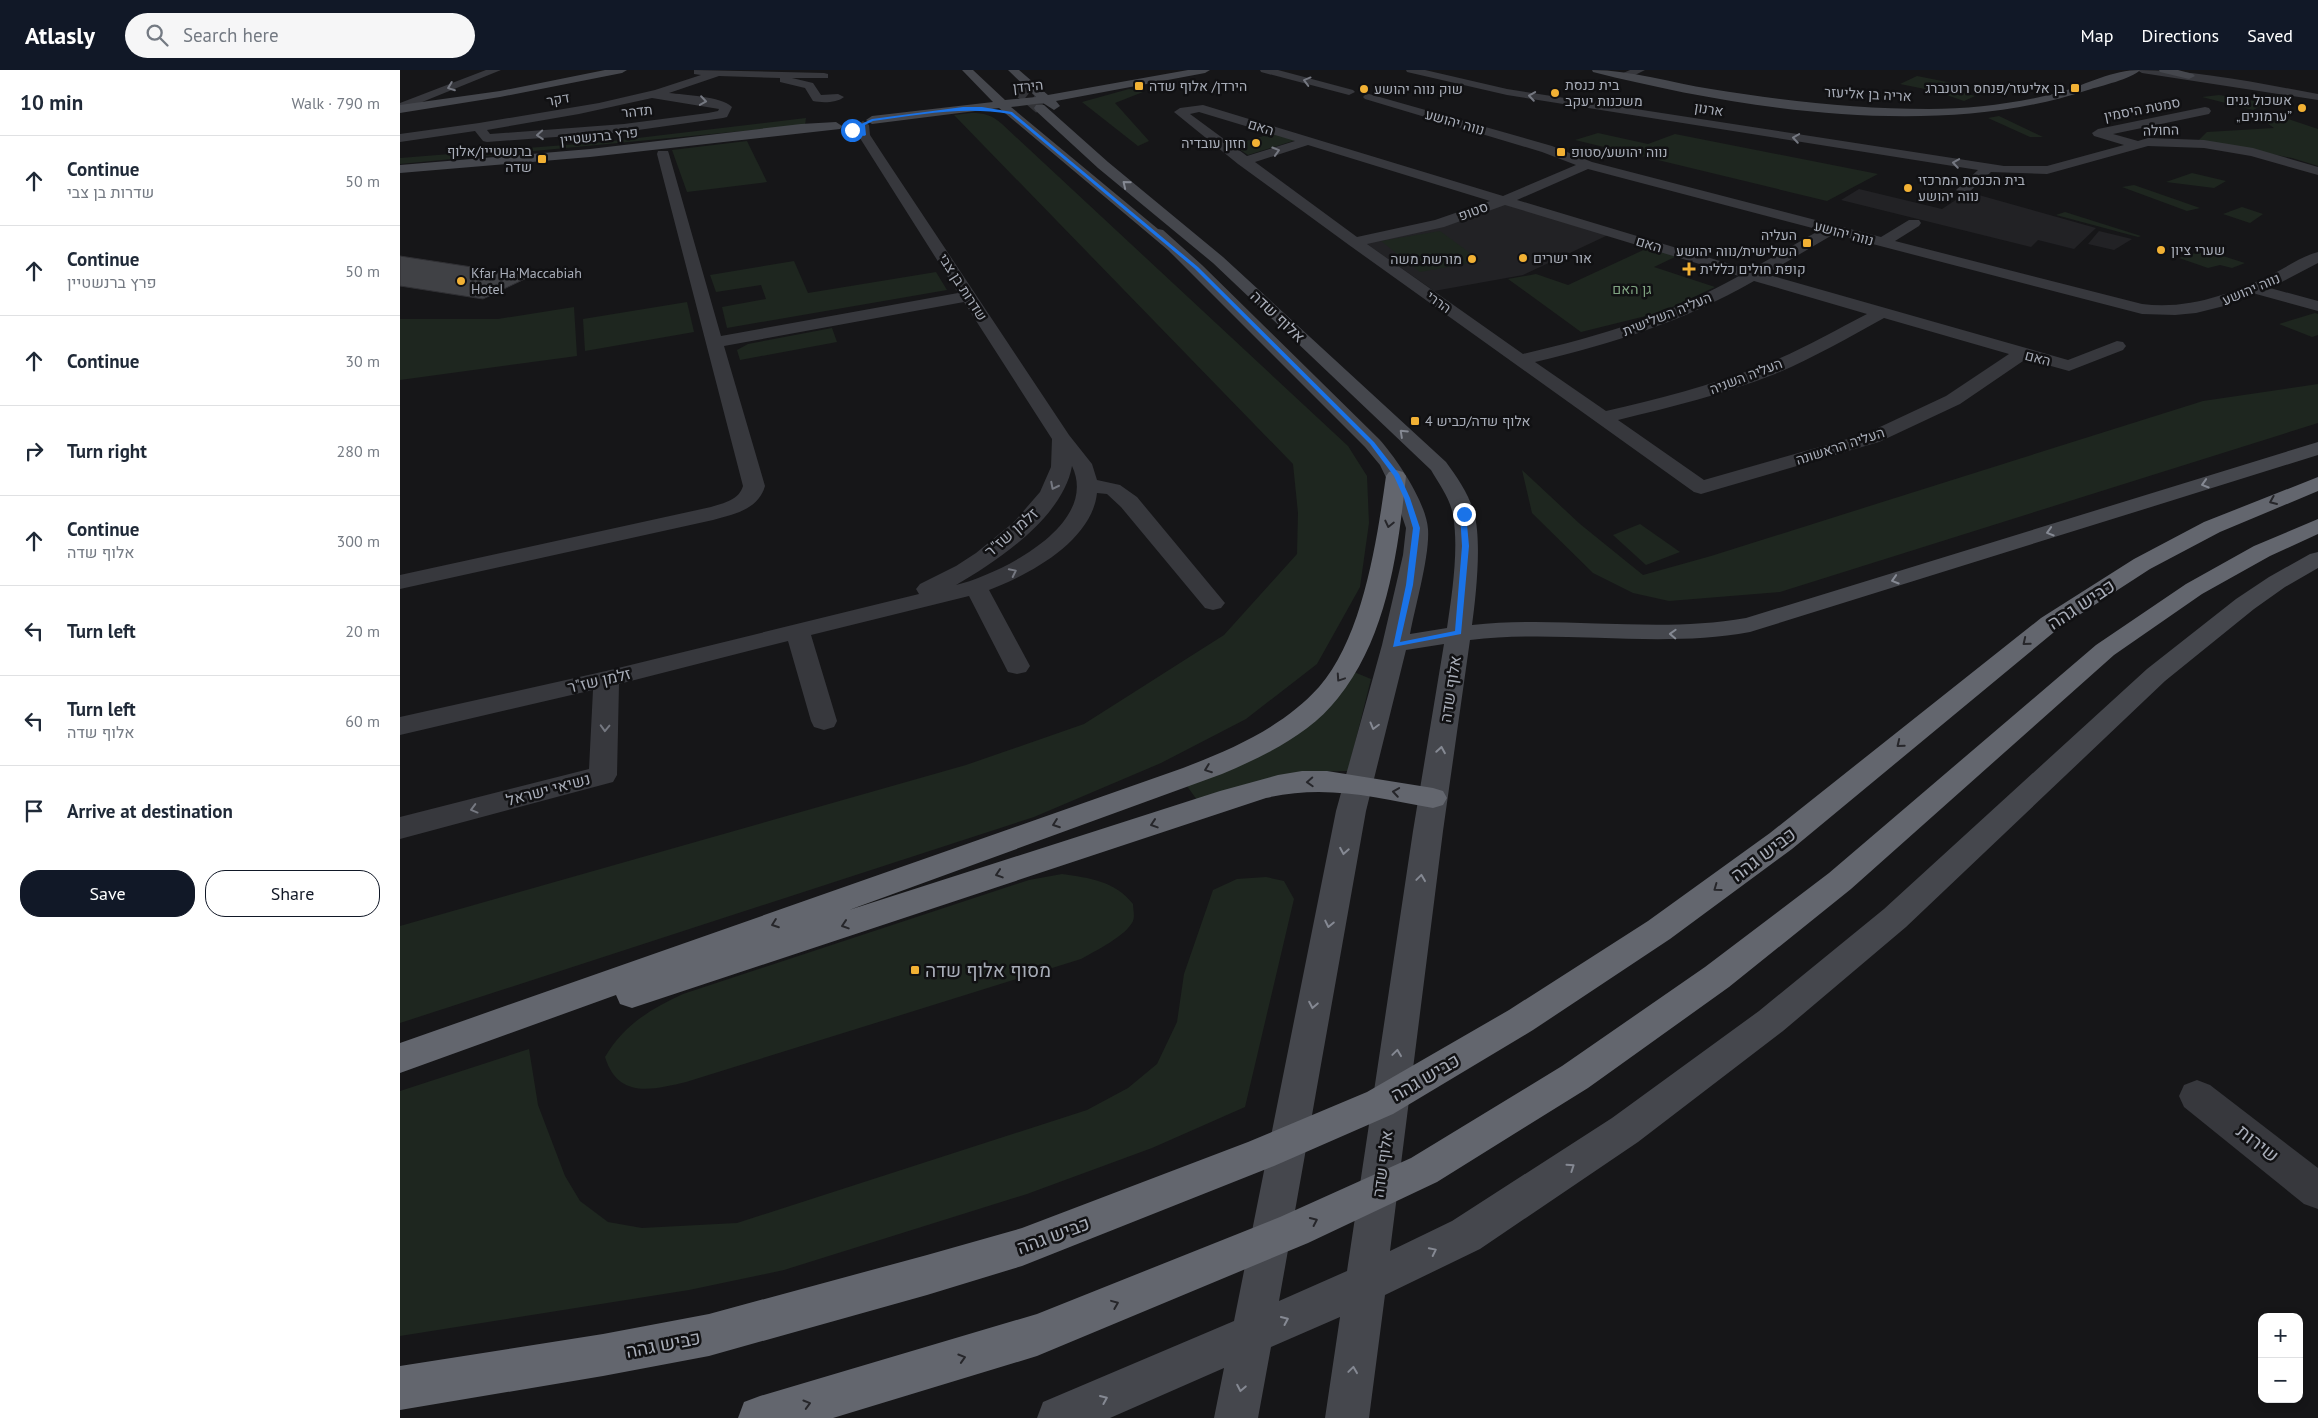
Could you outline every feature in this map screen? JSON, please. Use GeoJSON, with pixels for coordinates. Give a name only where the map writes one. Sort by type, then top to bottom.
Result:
{"type":"FeatureCollection","features":[{"type":"Feature","properties":{"kind":"highway"},"geometry":{"type":"LineString","coordinates":[[400,1058],[1193,775],[1258,748],[1299,721],[1314,708],[1341,676],[1351,658],[1374,594],[1392,510],[1396,476]]}},
{"type":"Feature","properties":{"kind":"highway","name":"כביש גהה"},"geometry":{"type":"LineString","coordinates":[[400,1388],[603,1356],[709,1335],[1022,1247],[1261,1154],[1380,1103],[1521,1020],[1660,930],[1781,841],[2050,623],[2142,564],[2212,527],[2318,483]]}},
{"type":"Feature","properties":{"kind":"highway"},"geometry":{"type":"LineString","coordinates":[[760,1418],[1037,1335],[1294,1230],[1424,1170],[1575,1076],[1717,977],[1840,881],[2105,650],[2194,589],[2262,551],[2318,526]]}},
{"type":"Feature","properties":{"kind":"highway"},"geometry":{"type":"LineString","coordinates":[[400,1070],[1230,798],[1294,782],[1326,781],[1433,798]]}},
{"type":"Feature","properties":{"kind":"main road"},"geometry":{"type":"LineString","coordinates":[[400,108],[500,94],[622,70]]}},
{"type":"Feature","properties":{"kind":"main road"},"geometry":{"type":"LineString","coordinates":[[967,70],[984,87],[1008,104]]}},
{"type":"Feature","properties":{"kind":"main road","name":"אלוף שדה"},"geometry":{"type":"LineString","coordinates":[[980,70],[1008,104],[1196,268],[1372,443],[1396,476],[1407,498],[1417,528],[1410,585],[1351,811],[1236,1418]]}},
{"type":"Feature","properties":{"kind":"main road","name":"הירדן"},"geometry":{"type":"LineString","coordinates":[[1043,101],[1179,70]]}},
{"type":"Feature","properties":{"kind":"main road","name":"הירדן"},"geometry":{"type":"LineString","coordinates":[[1008,104],[1043,101],[1206,70]]}},
{"type":"Feature","properties":{"kind":"main road","name":"אריה בן אליעזר"},"geometry":{"type":"LineString","coordinates":[[1597,70],[1631,72],[1734,97],[1900,106],[1950,106],[2026,96],[2087,75],[2110,70]]}},
{"type":"Feature","properties":{"kind":"main road","name":"אריה בן אליעזר"},"geometry":{"type":"LineString","coordinates":[[1783,100],[1879,111],[1962,111],[2040,100],[2069,93],[2135,70]]}},
{"type":"Feature","properties":{"kind":"main road"},"geometry":{"type":"LineString","coordinates":[[2164,70],[2188,76]]}},
{"type":"Feature","properties":{"kind":"main road"},"geometry":{"type":"LineString","coordinates":[[1008,73],[1017,89]]}},
{"type":"Feature","properties":{"kind":"main road","name":"אלוף שדה"},"geometry":{"type":"LineString","coordinates":[[1008,73],[1159,198],[1243,283],[1439,466],[1457,495],[1464,514],[1466,546],[1458,633],[1433,798],[1347,1418]]}},
{"type":"Feature","properties":{"kind":"main road"},"geometry":{"type":"LineString","coordinates":[[963,107],[983,97],[984,87]]}},
{"type":"Feature","properties":{"kind":"main road","name":"פרץ ברנשטיין"},"geometry":{"type":"LineString","coordinates":[[400,169],[590,153],[801,128],[852,119],[1008,104]]}},
{"type":"Feature","properties":{"kind":"main road"},"geometry":{"type":"LineString","coordinates":[[1395,645],[1458,633],[1488,630],[1557,629],[1680,634],[1722,631],[1750,625],[2318,448]]}},
{"type":"Feature","properties":{"kind":"main road"},"geometry":{"type":"LineString","coordinates":[[1060,1418],[1326,1302],[1466,1235],[1609,1141],[1771,1022],[1895,918],[2156,675],[2245,604],[2277,582],[2318,560]]}},
{"type":"Feature","properties":{"kind":"main road"},"geometry":{"type":"LineString","coordinates":[[1462,600],[1474,610],[1490,616],[1557,629]]}},
{"type":"Feature","properties":{"kind":"street"},"geometry":{"type":"LineString","coordinates":[[400,108],[496,70]]}},
{"type":"Feature","properties":{"kind":"street"},"geometry":{"type":"LineString","coordinates":[[683,70],[791,81],[809,85],[817,100],[838,97]]}},
{"type":"Feature","properties":{"kind":"street"},"geometry":{"type":"LineString","coordinates":[[1265,70],[1349,92],[1360,90],[1371,94],[1384,90]]}},
{"type":"Feature","properties":{"kind":"street","name":"ארנון"},"geometry":{"type":"LineString","coordinates":[[1411,70],[1515,94],[2004,170]]}},
{"type":"Feature","properties":{"kind":"street"},"geometry":{"type":"LineString","coordinates":[[1410,83],[1457,70]]}},
{"type":"Feature","properties":{"kind":"street"},"geometry":{"type":"LineString","coordinates":[[2142,70],[2318,97]]}},
{"type":"Feature","properties":{"kind":"street"},"geometry":{"type":"LineString","coordinates":[[714,74],[825,73]]}},
{"type":"Feature","properties":{"kind":"street","name":"שדרות בן צבי"},"geometry":{"type":"LineString","coordinates":[[825,73],[852,119],[1062,439]]}},
{"type":"Feature","properties":{"kind":"street","name":"דקר"},"geometry":{"type":"LineString","coordinates":[[400,138],[479,128],[655,95],[714,74]]}},
{"type":"Feature","properties":{"kind":"street","name":"נווה יהושע"},"geometry":{"type":"LineString","coordinates":[[1371,94],[1547,148],[1587,165],[2107,301],[2152,310],[2205,307],[2254,289],[2318,257]]}},
{"type":"Feature","properties":{"kind":"street","name":"תדהר"},"geometry":{"type":"LineString","coordinates":[[479,128],[487,138],[571,132],[708,117],[723,114],[726,107],[716,103],[655,95]]}},
{"type":"Feature","properties":{"kind":"street","name":"האם"},"geometry":{"type":"LineString","coordinates":[[1180,112],[1199,108],[1881,313],[2069,366],[2117,346]]}},
{"type":"Feature","properties":{"kind":"street","name":"סמטת היסמין"},"geometry":{"type":"LineString","coordinates":[[2138,145],[2098,133],[2205,111]]}},
{"type":"Feature","properties":{"kind":"street","name":"הררי"},"geometry":{"type":"LineString","coordinates":[[1180,112],[1243,161],[1354,242],[1701,488]]}},
{"type":"Feature","properties":{"kind":"street"},"geometry":{"type":"LineString","coordinates":[[1243,161],[1308,141]]}},
{"type":"Feature","properties":{"kind":"street","name":"החולה"},"geometry":{"type":"LineString","coordinates":[[2004,170],[2047,170],[2148,142],[2204,144],[2253,152],[2318,171]]}},
{"type":"Feature","properties":{"kind":"street"},"geometry":{"type":"LineString","coordinates":[[400,582],[713,513],[741,504],[749,497],[754,486],[663,154]]}},
{"type":"Feature","properties":{"kind":"street","name":"סטופ"},"geometry":{"type":"LineString","coordinates":[[1354,242],[1439,224],[1505,200],[1587,165]]}},
{"type":"Feature","properties":{"kind":"street"},"geometry":{"type":"LineString","coordinates":[[1963,190],[1988,168]]}},
{"type":"Feature","properties":{"kind":"street"},"geometry":{"type":"LineString","coordinates":[[1882,243],[1914,223]]}},
{"type":"Feature","properties":{"kind":"street","name":"העליה השלישית"},"geometry":{"type":"LineString","coordinates":[[1520,360],[1587,344],[1648,324],[1700,303],[1831,230]]}},
{"type":"Feature","properties":{"kind":"street"},"geometry":{"type":"LineString","coordinates":[[2254,289],[2318,306]]}},
{"type":"Feature","properties":{"kind":"street"},"geometry":{"type":"LineString","coordinates":[[715,342],[969,296]]}},
{"type":"Feature","properties":{"kind":"street","name":"העליה השניה"},"geometry":{"type":"LineString","coordinates":[[1603,418],[1697,395],[1770,369],[1823,345],[1881,313]]}},
{"type":"Feature","properties":{"kind":"street","name":"העליה הראשונה"},"geometry":{"type":"LineString","coordinates":[[1701,488],[1872,438],[1953,400],[2022,354]]}},
{"type":"Feature","properties":{"kind":"street"},"geometry":{"type":"LineString","coordinates":[[1062,439],[1082,465],[1087,484],[1113,489],[1129,502],[1213,603]]}},
{"type":"Feature","properties":{"kind":"street","name":"זלמן שז\"ר"},"geometry":{"type":"LineString","coordinates":[[798,632],[931,588],[962,571],[1004,542],[1030,519],[1048,498],[1059,476],[1063,456],[1062,439]]}},
{"type":"Feature","properties":{"kind":"street","name":"זלמן שז\"ר"},"geometry":{"type":"LineString","coordinates":[[400,726],[606,679],[976,587],[1020,569],[1045,552],[1078,516],[1086,497],[1087,484]]}},
{"type":"Feature","properties":{"kind":"street"},"geometry":{"type":"LineString","coordinates":[[976,587],[1017,666]]}},
{"type":"Feature","properties":{"kind":"street"},"geometry":{"type":"LineString","coordinates":[[798,632],[824,721]]}},
{"type":"Feature","properties":{"kind":"street","name":"נשיאי ישראל"},"geometry":{"type":"LineString","coordinates":[[400,828],[603,775],[606,679]]}},
{"type":"Feature","properties":{"kind":"street","name":"שירות"},"geometry":{"type":"LineString","coordinates":[[2197,1096],[2318,1190]]}},
{"type":"Feature","properties":{"kind":"shaded area"},"geometry":{"type":"Polygon","coordinates":[[[1859,189],[1942,209],[1968,192],[2096,228],[2074,249],[2038,240],[2031,247],[1841,200],[1859,189]]]}},
{"type":"Feature","properties":{"kind":"shaded area","name":"מורשת משה"},"geometry":{"type":"Polygon","coordinates":[[[1506,204],[1608,235],[1523,275],[1434,291],[1364,242],[1506,204]]]}},
{"type":"Feature","properties":{"kind":"shaded area"},"geometry":{"type":"Polygon","coordinates":[[[2099,231],[2132,239],[2114,250],[2088,244],[2099,231]]]}},
{"type":"Feature","properties":{"kind":"green space"},"geometry":{"type":"Polygon","coordinates":[[[1917,76],[1962,85],[1958,91],[1975,96],[1964,101],[1935,91],[1900,84],[1917,76]]]}},
{"type":"Feature","properties":{"kind":"green space"},"geometry":{"type":"Polygon","coordinates":[[[1129,89],[1143,92],[1115,103],[1149,141],[1138,146],[1082,102],[1129,89]]]}},
{"type":"Feature","properties":{"kind":"green space"},"geometry":{"type":"Polygon","coordinates":[[[2219,95],[2267,103],[2253,110],[2202,97],[2219,95]]]}},
{"type":"Feature","properties":{"kind":"green space"},"geometry":{"type":"Polygon","coordinates":[[[971,113],[988,115],[1002,124],[1348,446],[1367,476],[1369,523],[1360,587],[1317,664],[1246,719],[1161,763],[1034,817],[400,1023],[400,926],[966,765],[1084,724],[1224,635],[1297,554],[1298,513],[1293,464],[954,115],[971,113]]]}},
{"type":"Feature","properties":{"kind":"green space"},"geometry":{"type":"Polygon","coordinates":[[[1999,116],[2043,137],[2030,137],[1988,118],[1999,116]]]}},
{"type":"Feature","properties":{"kind":"green space"},"geometry":{"type":"Polygon","coordinates":[[[2282,117],[2318,129],[2318,166],[2292,158],[2199,140],[2207,132],[2274,128],[2260,118],[2282,117]]]}},
{"type":"Feature","properties":{"kind":"green space"},"geometry":{"type":"Polygon","coordinates":[[[806,118],[805,125],[400,164],[400,158],[604,142],[806,118]]]}},
{"type":"Feature","properties":{"kind":"green space"},"geometry":{"type":"Polygon","coordinates":[[[1274,133],[1296,140],[1248,155],[1233,145],[1274,133]]]}},
{"type":"Feature","properties":{"kind":"green space"},"geometry":{"type":"Polygon","coordinates":[[[1598,133],[1648,144],[1675,134],[1878,174],[1827,201],[1575,140],[1598,133]]]}},
{"type":"Feature","properties":{"kind":"green space"},"geometry":{"type":"Polygon","coordinates":[[[747,141],[767,182],[687,192],[672,150],[747,141]]]}},
{"type":"Feature","properties":{"kind":"green space"},"geometry":{"type":"Polygon","coordinates":[[[2192,173],[2226,181],[2214,188],[2166,182],[2192,173]]]}},
{"type":"Feature","properties":{"kind":"green space"},"geometry":{"type":"Polygon","coordinates":[[[2134,185],[2200,208],[2187,211],[2122,187],[2134,185]]]}},
{"type":"Feature","properties":{"kind":"green space"},"geometry":{"type":"Polygon","coordinates":[[[2242,207],[2263,214],[2250,223],[2223,214],[2242,207]]]}},
{"type":"Feature","properties":{"kind":"green space"},"geometry":{"type":"Polygon","coordinates":[[[2065,212],[2141,236],[2138,237],[2056,215],[2065,212]]]}},
{"type":"Feature","properties":{"kind":"green space"},"geometry":{"type":"Polygon","coordinates":[[[1440,231],[1481,261],[1420,272],[1381,241],[1440,231]]]}},
{"type":"Feature","properties":{"kind":"green space","name":"גן האם"},"geometry":{"type":"Polygon","coordinates":[[[1652,246],[1679,255],[1654,267],[1715,287],[1662,312],[1581,332],[1508,279],[1536,274],[1568,285],[1652,246]]]}},
{"type":"Feature","properties":{"kind":"green space"},"geometry":{"type":"Polygon","coordinates":[[[2210,252],[2245,263],[2232,268],[2220,265],[2208,268],[2179,258],[2189,254],[2210,252]]]}},
{"type":"Feature","properties":{"kind":"green space"},"geometry":{"type":"Polygon","coordinates":[[[794,261],[808,293],[936,272],[947,290],[727,328],[722,307],[766,299],[761,285],[716,292],[710,275],[794,261]]]}},
{"type":"Feature","properties":{"kind":"green space"},"geometry":{"type":"Polygon","coordinates":[[[687,302],[694,332],[585,351],[583,319],[687,302]]]}},
{"type":"Feature","properties":{"kind":"green space"},"geometry":{"type":"Polygon","coordinates":[[[574,307],[577,356],[400,380],[400,319],[498,319],[574,307]]]}},
{"type":"Feature","properties":{"kind":"green space"},"geometry":{"type":"Polygon","coordinates":[[[2315,313],[2318,314],[2318,335],[2312,337],[2279,324],[2315,313]]]}},
{"type":"Feature","properties":{"kind":"green space"},"geometry":{"type":"Polygon","coordinates":[[[832,328],[837,342],[740,360],[737,350],[748,344],[832,328]]]}},
{"type":"Feature","properties":{"kind":"green space"},"geometry":{"type":"Polygon","coordinates":[[[2318,384],[2318,423],[1780,592],[1669,601],[1633,593],[1593,573],[1532,513],[1522,470],[1580,524],[1643,575],[1711,556],[2203,401],[2318,384]]]}},
{"type":"Feature","properties":{"kind":"green space"},"geometry":{"type":"Polygon","coordinates":[[[1640,524],[1680,552],[1646,565],[1613,535],[1640,524]]]}},
{"type":"Feature","properties":{"kind":"green space"},"geometry":{"type":"Polygon","coordinates":[[[1354,672],[1371,679],[1348,771],[1299,772],[1197,800],[1187,786],[1354,672]]]}},
{"type":"Feature","properties":{"kind":"green space"},"geometry":{"type":"Polygon","coordinates":[[[1062,874],[1092,879],[1110,885],[1126,896],[1133,904],[1134,919],[1129,927],[1110,943],[1081,959],[673,1085],[649,1089],[627,1085],[618,1080],[605,1057],[629,1027],[649,1012],[683,994],[1029,880],[1062,874]]]}},
{"type":"Feature","properties":{"kind":"green space"},"geometry":{"type":"Polygon","coordinates":[[[1266,877],[1284,881],[1294,899],[1245,1107],[1152,1148],[1027,1194],[784,1270],[689,1290],[400,1336],[400,1091],[529,1049],[538,1105],[565,1176],[580,1201],[608,1222],[642,1228],[737,1223],[1087,1110],[1128,1088],[1157,1064],[1177,1022],[1184,974],[1213,890],[1237,879],[1266,877]]]}},
{"type":"Feature","properties":{"kind":"building","name":"Kfar Ha'Maccabiah Hotel"},"geometry":{"type":"Polygon","coordinates":[[[400,256],[531,276],[483,299],[400,286],[400,256]]]}},
{"type":"Feature","properties":{"kind":"tunnel"},"geometry":{"type":"LineString","coordinates":[[1017,89],[1040,108]]}},
{"type":"Feature","properties":{"kind":"place","name":"הירדן/ אלוף שדה"},"geometry":{"type":"Point","coordinates":[1139,86]}},
{"type":"Feature","properties":{"kind":"place","name":"בן אליעזר/פנחס רוטנברג"},"geometry":{"type":"Point","coordinates":[2075,88]}},
{"type":"Feature","properties":{"kind":"place","name":"שוק נווה יהושע"},"geometry":{"type":"Point","coordinates":[1364,89]}},
{"type":"Feature","properties":{"kind":"place","name":"בית כנסת משכנות יעקב"},"geometry":{"type":"Point","coordinates":[1555,93]}},
{"type":"Feature","properties":{"kind":"place","name":"אשכול גנים „ערמונים”"},"geometry":{"type":"Point","coordinates":[2302,108]}},
{"type":"Feature","properties":{"kind":"place","name":"חזון עובדיה"},"geometry":{"type":"Point","coordinates":[1256,143]}},
{"type":"Feature","properties":{"kind":"place","name":"נווה יהושע/סטופ"},"geometry":{"type":"Point","coordinates":[1561,152]}},
{"type":"Feature","properties":{"kind":"place","name":"ברנשטיין/אלוף שדה"},"geometry":{"type":"Point","coordinates":[542,159]}},
{"type":"Feature","properties":{"kind":"place","name":"בית הכנסת המרכזי נווה יהושע"},"geometry":{"type":"Point","coordinates":[1908,188]}},
{"type":"Feature","properties":{"kind":"place","name":"העליה השלישית/נווה יהושע"},"geometry":{"type":"Point","coordinates":[1807,243]}},
{"type":"Feature","properties":{"kind":"place","name":"שערי ציון"},"geometry":{"type":"Point","coordinates":[2161,250]}},
{"type":"Feature","properties":{"kind":"place","name":"אור ישרים"},"geometry":{"type":"Point","coordinates":[1523,258]}},
{"type":"Feature","properties":{"kind":"place","name":"מורשת משה"},"geometry":{"type":"Point","coordinates":[1472,259]}},
{"type":"Feature","properties":{"kind":"place","name":"קופת חולים כללית"},"geometry":{"type":"Point","coordinates":[1689,269]}},
{"type":"Feature","properties":{"kind":"place","name":"Kfar Ha'Maccabiah Hotel"},"geometry":{"type":"Point","coordinates":[461,281]}},
{"type":"Feature","properties":{"kind":"place","name":"אלוף שדה/כביש 4"},"geometry":{"type":"Point","coordinates":[1415,421]}},
{"type":"Feature","properties":{"kind":"place","name":"מסוף אלוף שדה"},"geometry":{"type":"Point","coordinates":[915,970]}},
{"type":"Feature","properties":{"kind":"route"},"geometry":{"type":"LineString","coordinates":[[852,130],[864,135],[863,125],[872,120],[963,108],[982,108],[1011,113],[1196,268],[1372,443],[1389,463],[1396,476],[1407,498],[1417,528],[1410,585],[1395,645],[1458,633],[1466,546],[1464,514]]}}]}
